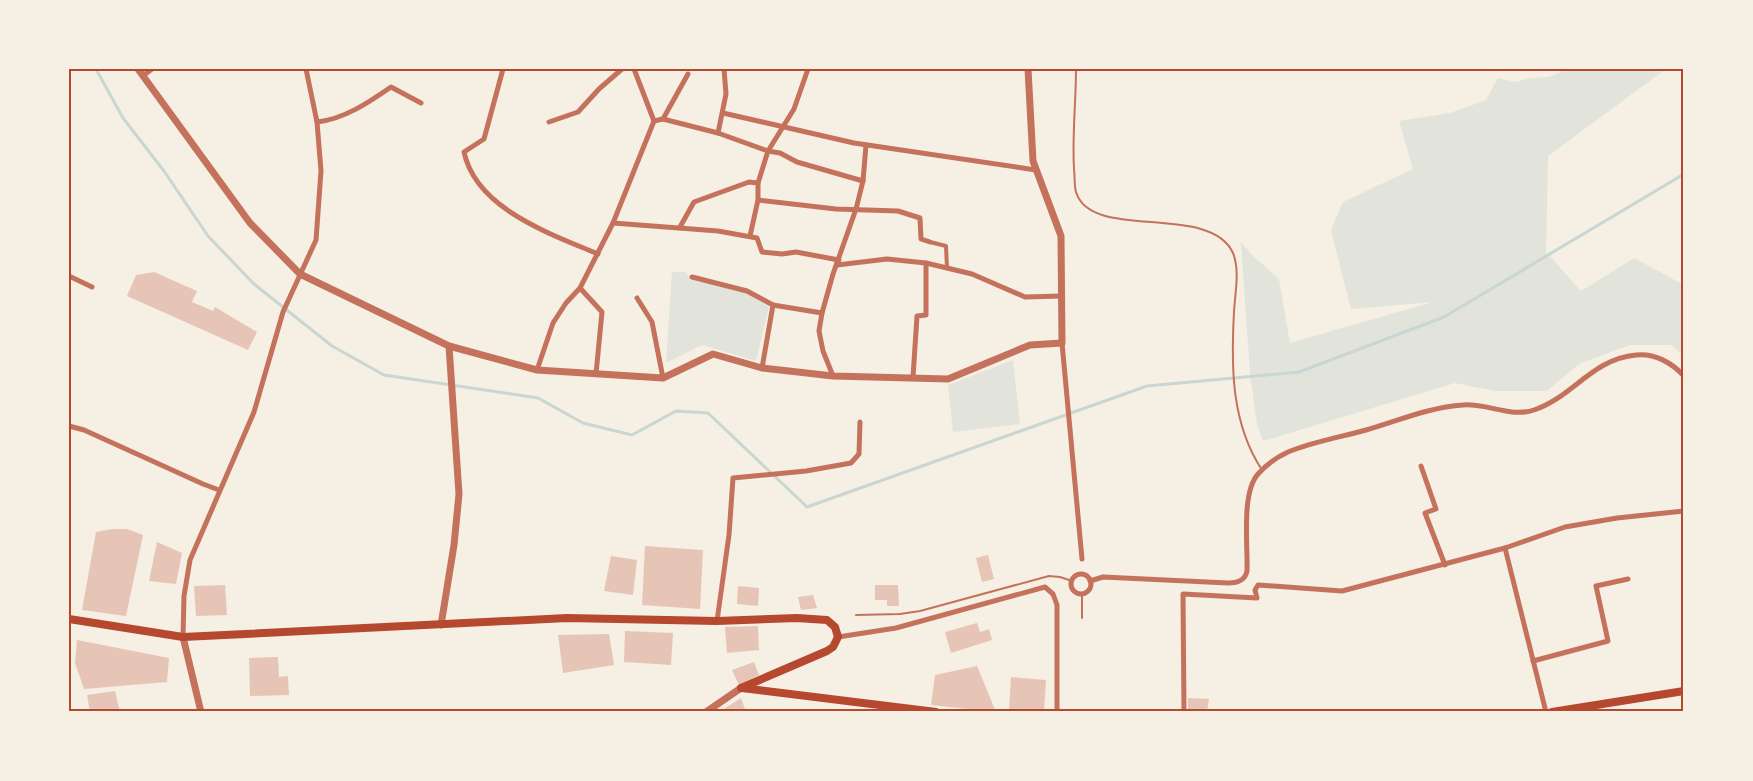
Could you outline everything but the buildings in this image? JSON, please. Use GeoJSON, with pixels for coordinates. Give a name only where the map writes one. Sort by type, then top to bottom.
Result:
{"type":"FeatureCollection","features":[{"type":"Feature","properties":{"kind":"main road"},"geometry":{"type":"LineString","coordinates":[[69,619],[183,638],[567,618],[717,621],[797,618],[827,620],[835,627],[838,637],[833,647],[827,651],[741,688]]}},
{"type":"Feature","properties":{"kind":"main road"},"geometry":{"type":"LineString","coordinates":[[741,688],[936,712]]}},
{"type":"Feature","properties":{"kind":"main road"},"geometry":{"type":"LineString","coordinates":[[1552,712],[1684,692]]}},
{"type":"Feature","properties":{"kind":"street"},"geometry":{"type":"LineString","coordinates":[[152,69],[141,72],[250,223],[300,274],[449,346],[537,370],[596,374],[663,378],[712,354],[762,368],[833,376],[948,379],[1030,345],[1062,344]]}},
{"type":"Feature","properties":{"kind":"street"},"geometry":{"type":"LineString","coordinates":[[198,711],[183,638],[184,596],[190,560],[254,412],[283,312],[316,240],[321,171],[317,122],[306,69]]}},
{"type":"Feature","properties":{"kind":"street"},"geometry":{"type":"LineString","coordinates":[[503,69],[484,139],[464,152],[471,172],[494,201],[511,213],[598,254]]}},
{"type":"Feature","properties":{"kind":"street"},"geometry":{"type":"LineString","coordinates":[[549,122],[578,112],[622,69]]}},
{"type":"Feature","properties":{"kind":"street"},"geometry":{"type":"LineString","coordinates":[[537,370],[553,323],[566,303],[580,288],[613,223],[654,121],[634,69]]}},
{"type":"Feature","properties":{"kind":"street"},"geometry":{"type":"LineString","coordinates":[[718,133],[726,94],[724,69]]}},
{"type":"Feature","properties":{"kind":"street"},"geometry":{"type":"LineString","coordinates":[[750,236],[759,200],[758,183],[768,151],[794,109],[808,69]]}},
{"type":"Feature","properties":{"kind":"street"},"geometry":{"type":"LineString","coordinates":[[1028,69],[1033,161],[1061,236],[1062,344],[1082,559]]}},
{"type":"Feature","properties":{"kind":"street"},"geometry":{"type":"LineString","coordinates":[[654,121],[667,114],[687,74]]}},
{"type":"Feature","properties":{"kind":"street"},"geometry":{"type":"LineString","coordinates":[[317,122],[331,121],[366,105],[391,87],[421,103]]}},
{"type":"Feature","properties":{"kind":"street"},"geometry":{"type":"LineString","coordinates":[[723,113],[866,145],[1036,170]]}},
{"type":"Feature","properties":{"kind":"street"},"geometry":{"type":"LineString","coordinates":[[663,118],[718,133],[780,153],[797,162],[863,181]]}},
{"type":"Feature","properties":{"kind":"street"},"geometry":{"type":"LineString","coordinates":[[833,376],[823,351],[819,332],[822,313],[847,230],[856,209],[863,181],[866,145]]}},
{"type":"Feature","properties":{"kind":"street"},"geometry":{"type":"LineString","coordinates":[[680,227],[694,202],[749,182],[758,183]]}},
{"type":"Feature","properties":{"kind":"street"},"geometry":{"type":"LineString","coordinates":[[759,200],[836,210],[898,212],[920,218],[921,239],[946,246],[947,268]]}},
{"type":"Feature","properties":{"kind":"street"},"geometry":{"type":"LineString","coordinates":[[613,223],[680,227],[750,236],[757,238],[762,252],[782,254],[796,252],[838,262],[887,259],[926,263],[972,274],[1025,297],[1062,296]]}},
{"type":"Feature","properties":{"kind":"street"},"geometry":{"type":"LineString","coordinates":[[913,377],[917,316],[926,315],[926,263]]}},
{"type":"Feature","properties":{"kind":"street"},"geometry":{"type":"LineString","coordinates":[[69,276],[92,287]]}},
{"type":"Feature","properties":{"kind":"street"},"geometry":{"type":"LineString","coordinates":[[692,277],[747,291],[773,305],[822,313]]}},
{"type":"Feature","properties":{"kind":"street"},"geometry":{"type":"LineString","coordinates":[[580,288],[602,312],[596,374]]}},
{"type":"Feature","properties":{"kind":"street"},"geometry":{"type":"LineString","coordinates":[[637,298],[652,322],[663,378]]}},
{"type":"Feature","properties":{"kind":"street"},"geometry":{"type":"LineString","coordinates":[[762,368],[773,305]]}},
{"type":"Feature","properties":{"kind":"street"},"geometry":{"type":"LineString","coordinates":[[441,625],[454,545],[459,494],[449,346]]}},
{"type":"Feature","properties":{"kind":"street"},"geometry":{"type":"LineString","coordinates":[[1090,581],[1103,577],[1228,583],[1244,579],[1247,571],[1249,493],[1252,483],[1262,470],[1288,452],[1449,406],[1479,405],[1509,412],[1533,411],[1566,393],[1598,367],[1626,356],[1639,354],[1653,356],[1675,367],[1684,376]]}},
{"type":"Feature","properties":{"kind":"street"},"geometry":{"type":"LineString","coordinates":[[717,621],[729,535],[733,478],[806,471],[851,463],[859,454],[860,422]]}},
{"type":"Feature","properties":{"kind":"street"},"geometry":{"type":"LineString","coordinates":[[69,426],[84,430],[219,490]]}},
{"type":"Feature","properties":{"kind":"street"},"geometry":{"type":"LineString","coordinates":[[1421,466],[1436,509],[1425,513],[1445,565]]}},
{"type":"Feature","properties":{"kind":"street"},"geometry":{"type":"LineString","coordinates":[[1184,712],[1184,594],[1257,598],[1258,594],[1255,592],[1258,585],[1342,591],[1505,548],[1565,527],[1617,518],[1684,511]]}},
{"type":"Feature","properties":{"kind":"street"},"geometry":{"type":"LineString","coordinates":[[1505,548],[1546,712]]}},
{"type":"Feature","properties":{"kind":"street"},"geometry":{"type":"LineString","coordinates":[[1086,576],[1090,581],[1090,589],[1082,594],[1073,590],[1072,581],[1075,577],[1086,576]]}},
{"type":"Feature","properties":{"kind":"street"},"geometry":{"type":"LineString","coordinates":[[1533,661],[1608,641],[1596,586],[1628,579]]}},
{"type":"Feature","properties":{"kind":"street"},"geometry":{"type":"LineString","coordinates":[[838,637],[896,628],[1045,588],[1053,594],[1057,605],[1056,712]]}},
{"type":"Feature","properties":{"kind":"street"},"geometry":{"type":"LineString","coordinates":[[706,712],[741,688]]}},
{"type":"Feature","properties":{"kind":"lane"},"geometry":{"type":"LineString","coordinates":[[1076,69],[1073,156],[1076,191],[1082,203],[1093,212],[1209,231],[1222,238],[1232,252],[1236,267],[1233,344],[1236,407],[1243,434],[1262,470]]}},
{"type":"Feature","properties":{"kind":"lane"},"geometry":{"type":"LineString","coordinates":[[856,615],[920,611],[1049,576],[1060,576],[1072,581]]}},
{"type":"Feature","properties":{"kind":"lane"},"geometry":{"type":"LineString","coordinates":[[1082,594],[1082,618]]}},
{"type":"Feature","properties":{"kind":"shaded area"},"geometry":{"type":"Polygon","coordinates":[[[1567,69],[1666,69],[1548,156],[1546,252],[1581,291],[1634,258],[1684,285],[1684,356],[1671,345],[1630,345],[1579,364],[1547,391],[1495,391],[1455,383],[1263,441],[1257,424],[1250,374],[1241,242],[1279,279],[1290,343],[1433,302],[1351,309],[1331,230],[1343,202],[1413,169],[1399,121],[1450,113],[1486,100],[1498,78],[1516,82],[1549,77],[1567,69]]]}},
{"type":"Feature","properties":{"kind":"shaded area"},"geometry":{"type":"Polygon","coordinates":[[[672,272],[686,272],[690,278],[748,293],[769,307],[756,361],[702,345],[666,363],[672,272]]]}},
{"type":"Feature","properties":{"kind":"shaded area"},"geometry":{"type":"Polygon","coordinates":[[[1013,360],[1020,424],[953,432],[948,385],[1013,360]]]}},
{"type":"Feature","properties":{"kind":"waterway"},"geometry":{"type":"LineString","coordinates":[[96,69],[123,118],[164,171],[208,236],[254,284],[332,346],[384,375],[538,398],[583,423],[632,435],[676,411],[708,413],[807,507],[1147,386],[1299,372],[1444,317],[1684,174]]}}]}
